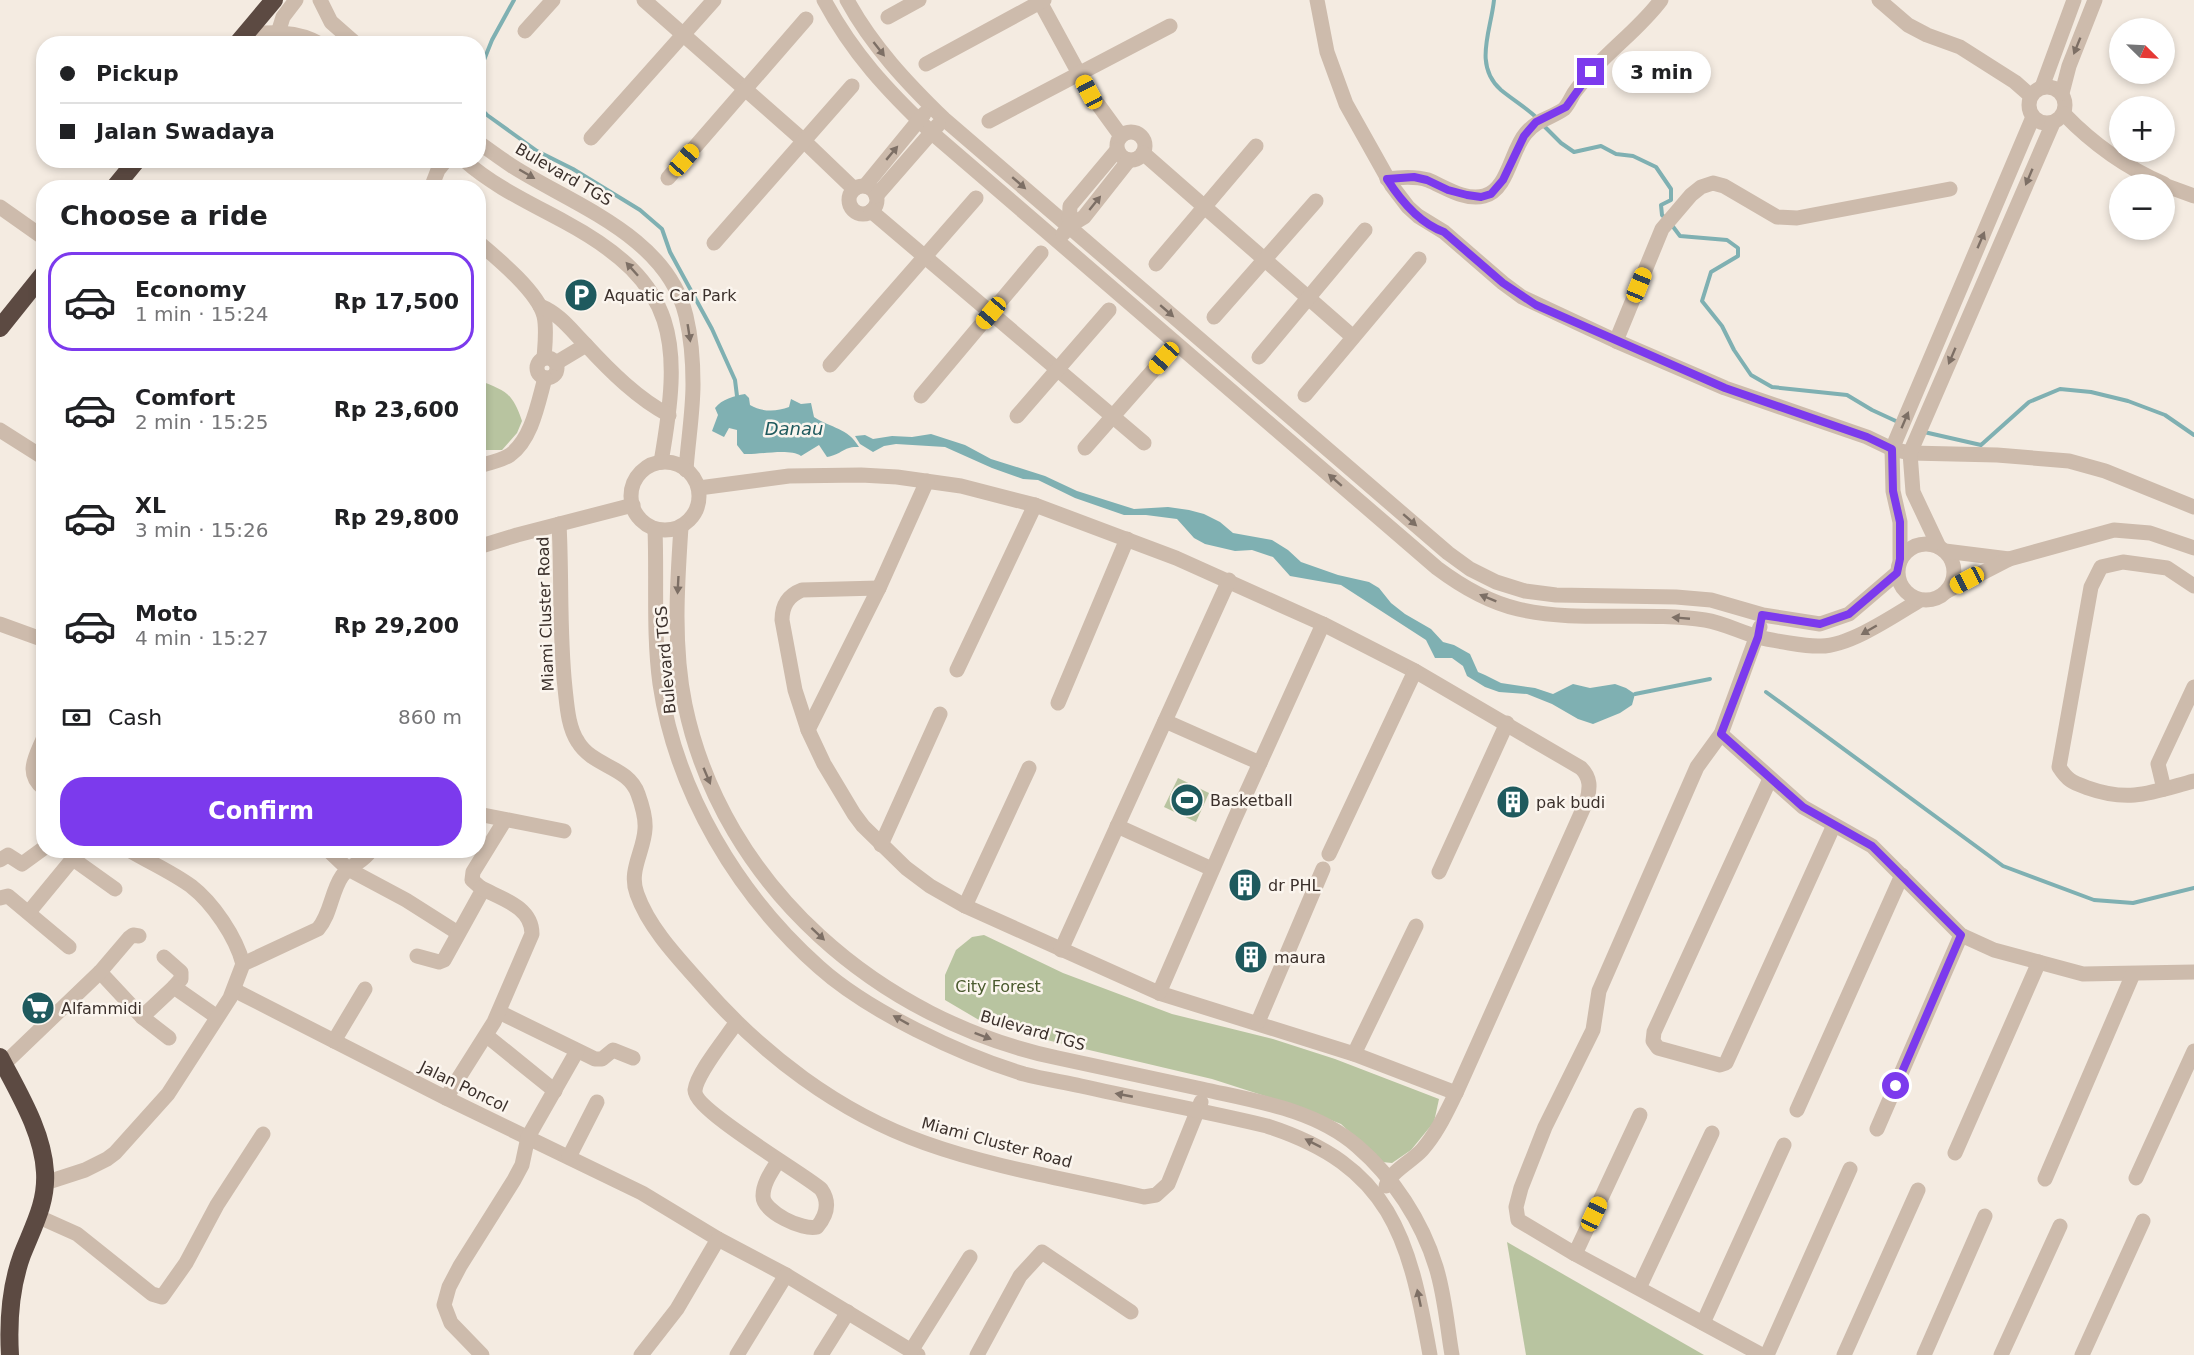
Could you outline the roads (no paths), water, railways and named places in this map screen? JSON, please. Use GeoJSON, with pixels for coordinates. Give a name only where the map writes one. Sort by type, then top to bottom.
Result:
{"type":"FeatureCollection","features":[{"type":"Feature","properties":{"kind":"highway"},"geometry":{"type":"LineString","coordinates":[[242,36],[270,2]]}},
{"type":"Feature","properties":{"kind":"highway"},"geometry":{"type":"LineString","coordinates":[[121,180],[130,168]]}},
{"type":"Feature","properties":{"kind":"highway"},"geometry":{"type":"LineString","coordinates":[[0,328],[36,283]]}},
{"type":"Feature","properties":{"kind":"highway"},"geometry":{"type":"LineString","coordinates":[[3,1070],[38,1137],[45,1163],[45,1183],[36,1224],[22,1256],[12,1294],[9,1325],[10,1355]]}},
{"type":"Feature","properties":{"kind":"street"},"geometry":{"type":"LineString","coordinates":[[278,33],[283,17],[296,0]]}},
{"type":"Feature","properties":{"kind":"street"},"geometry":{"type":"LineString","coordinates":[[320,0],[331,22],[347,36]]}},
{"type":"Feature","properties":{"kind":"street"},"geometry":{"type":"LineString","coordinates":[[525,31],[553,0]]}},
{"type":"Feature","properties":{"kind":"street"},"geometry":{"type":"LineString","coordinates":[[644,0],[804,141],[865,190],[877,202],[871,211],[861,214],[851,209],[849,198],[865,190],[944,119]]}},
{"type":"Feature","properties":{"kind":"street"},"geometry":{"type":"LineString","coordinates":[[591,138],[714,0]]}},
{"type":"Feature","properties":{"kind":"street"},"geometry":{"type":"LineString","coordinates":[[824,0],[858,55],[889,92],[932,132],[1428,561],[1461,586],[1517,609],[1548,614],[1672,617],[1707,621],[1736,628],[1758,637],[1822,647],[1858,636],[1920,600]]}},
{"type":"Feature","properties":{"kind":"street"},"geometry":{"type":"LineString","coordinates":[[847,0],[875,44],[904,81],[944,119],[1448,553],[1470,569],[1496,582],[1525,591],[1556,596],[1676,597],[1711,600],[1762,615],[1820,624],[1849,614],[1899,566],[1910,548],[1932,544],[1950,556],[1954,571],[1947,591]]}},
{"type":"Feature","properties":{"kind":"street"},"geometry":{"type":"LineString","coordinates":[[888,16],[919,0]]}},
{"type":"Feature","properties":{"kind":"street"},"geometry":{"type":"LineString","coordinates":[[1317,0],[1328,52],[1346,104],[1387,179],[1401,199],[1418,216],[1444,232],[1513,291],[1536,305],[1725,388],[1867,437],[1892,449],[1910,453],[1996,455],[2069,461],[2105,471],[2194,507]]}},
{"type":"Feature","properties":{"kind":"street"},"geometry":{"type":"LineString","coordinates":[[1387,179],[1414,177],[1467,195],[1481,197],[1491,194],[1503,180],[1524,136],[1536,122],[1566,107],[1595,67],[1661,0]]}},
{"type":"Feature","properties":{"kind":"street"},"geometry":{"type":"LineString","coordinates":[[1879,0],[1908,25],[1960,47],[2015,82],[2037,92],[2056,89],[2062,93]]}},
{"type":"Feature","properties":{"kind":"street"},"geometry":{"type":"LineString","coordinates":[[2073,0],[2030,111],[2039,122],[2058,118],[2082,132],[2120,160],[2146,174]]}},
{"type":"Feature","properties":{"kind":"street"},"geometry":{"type":"LineString","coordinates":[[1942,549],[1913,492],[1910,453],[2058,118],[2066,107],[2062,93],[2069,66],[2096,0]]}},
{"type":"Feature","properties":{"kind":"street"},"geometry":{"type":"LineString","coordinates":[[926,64],[1041,1],[1079,74],[1123,149],[1135,160],[1143,153],[1144,142],[1137,134],[1126,133],[1123,149],[1084,217],[1069,226],[1057,241]]}},
{"type":"Feature","properties":{"kind":"street"},"geometry":{"type":"LineString","coordinates":[[668,178],[806,19]]}},
{"type":"Feature","properties":{"kind":"street"},"geometry":{"type":"LineString","coordinates":[[322,36],[331,22]]}},
{"type":"Feature","properties":{"kind":"street"},"geometry":{"type":"LineString","coordinates":[[989,121],[1170,26]]}},
{"type":"Feature","properties":{"kind":"street"},"geometry":{"type":"LineString","coordinates":[[259,36],[278,33],[291,36]]}},
{"type":"Feature","properties":{"kind":"street"},"geometry":{"type":"LineString","coordinates":[[714,243],[852,86]]}},
{"type":"Feature","properties":{"kind":"street"},"geometry":{"type":"LineString","coordinates":[[865,190],[931,106]]}},
{"type":"Feature","properties":{"kind":"street"},"geometry":{"type":"LineString","coordinates":[[2033,117],[1892,449],[1893,491],[1900,522],[1899,566],[1902,587],[1912,597],[1920,600],[1934,599],[2009,559],[2114,530],[2150,533],[2194,548]]}},
{"type":"Feature","properties":{"kind":"street"},"geometry":{"type":"LineString","coordinates":[[1156,264],[1256,146]]}},
{"type":"Feature","properties":{"kind":"street","name":"Bulevard TGS"},"geometry":{"type":"LineString","coordinates":[[486,148],[511,165],[598,213],[620,228],[649,255],[669,278],[686,314],[692,364],[693,405],[686,470]]}},
{"type":"Feature","properties":{"kind":"street"},"geometry":{"type":"LineString","coordinates":[[1143,153],[1353,337]]}},
{"type":"Feature","properties":{"kind":"street"},"geometry":{"type":"LineString","coordinates":[[475,168],[498,185],[620,256],[640,278],[661,308],[671,344],[669,415],[661,462]]}},
{"type":"Feature","properties":{"kind":"street"},"geometry":{"type":"LineString","coordinates":[[1616,341],[1662,229],[1691,195],[1701,187],[1713,183],[1724,186],[1777,217],[1797,218],[1950,189]]}},
{"type":"Feature","properties":{"kind":"street"},"geometry":{"type":"LineString","coordinates":[[2175,188],[2194,196]]}},
{"type":"Feature","properties":{"kind":"street"},"geometry":{"type":"LineString","coordinates":[[830,365],[976,198]]}},
{"type":"Feature","properties":{"kind":"street"},"geometry":{"type":"LineString","coordinates":[[1214,317],[1316,201]]}},
{"type":"Feature","properties":{"kind":"street"},"geometry":{"type":"LineString","coordinates":[[0,207],[36,232]]}},
{"type":"Feature","properties":{"kind":"street"},"geometry":{"type":"LineString","coordinates":[[871,211],[1144,443]]}},
{"type":"Feature","properties":{"kind":"street"},"geometry":{"type":"LineString","coordinates":[[1259,357],[1365,230]]}},
{"type":"Feature","properties":{"kind":"street"},"geometry":{"type":"LineString","coordinates":[[486,250],[531,292],[540,306],[544,314],[550,361],[557,368],[553,376],[545,378],[530,426],[515,450],[504,458],[486,464]]}},
{"type":"Feature","properties":{"kind":"street"},"geometry":{"type":"LineString","coordinates":[[921,396],[1041,253]]}},
{"type":"Feature","properties":{"kind":"street"},"geometry":{"type":"LineString","coordinates":[[1305,394],[1419,259]]}},
{"type":"Feature","properties":{"kind":"street"},"geometry":{"type":"LineString","coordinates":[[540,306],[562,318],[586,345],[634,391],[654,407],[669,415]]}},
{"type":"Feature","properties":{"kind":"street"},"geometry":{"type":"LineString","coordinates":[[1017,416],[1109,310]]}},
{"type":"Feature","properties":{"kind":"street"},"geometry":{"type":"LineString","coordinates":[[550,361],[586,345]]}},
{"type":"Feature","properties":{"kind":"street"},"geometry":{"type":"LineString","coordinates":[[1085,448],[1164,358]]}},
{"type":"Feature","properties":{"kind":"street"},"geometry":{"type":"LineString","coordinates":[[0,430],[36,453]]}},
{"type":"Feature","properties":{"kind":"street"},"geometry":{"type":"LineString","coordinates":[[17,441],[22,437],[36,441]]}},
{"type":"Feature","properties":{"kind":"street"},"geometry":{"type":"LineString","coordinates":[[661,462],[673,463],[686,470],[696,480],[699,488],[700,499],[690,520],[681,527],[668,530],[655,529],[645,524],[637,515],[633,505],[634,482],[650,466],[661,462]]}},
{"type":"Feature","properties":{"kind":"street"},"geometry":{"type":"LineString","coordinates":[[699,488],[781,477],[861,475],[961,486],[1035,505],[1229,580],[1323,624],[1416,671],[1581,768],[1588,778],[1590,791],[1587,800],[1456,1093],[1426,1146],[1388,1178],[1381,1200]]}},
{"type":"Feature","properties":{"kind":"street"},"geometry":{"type":"LineString","coordinates":[[808,730],[879,588],[927,481]]}},
{"type":"Feature","properties":{"kind":"street"},"geometry":{"type":"LineString","coordinates":[[486,544],[517,534],[633,505]]}},
{"type":"Feature","properties":{"kind":"street"},"geometry":{"type":"LineString","coordinates":[[957,670],[1035,505]]}},
{"type":"Feature","properties":{"kind":"street","name":"Miami Cluster Road"},"geometry":{"type":"LineString","coordinates":[[559,524],[561,657],[567,710],[574,736],[585,753],[624,774],[634,786],[642,805],[646,827],[635,867],[636,892],[650,919],[666,941],[736,1023],[793,1071],[850,1108],[907,1136],[943,1149],[993,1162],[1144,1197],[1156,1195],[1168,1184],[1205,1090]]}},
{"type":"Feature","properties":{"kind":"street","name":"Bulevard TGS"},"geometry":{"type":"LineString","coordinates":[[681,527],[677,614],[684,702],[702,764],[723,811],[751,860],[785,901],[816,932],[858,968],[887,989],[940,1018],[985,1037],[1027,1050],[1276,1107],[1317,1121],[1358,1147],[1388,1178],[1414,1216],[1436,1264],[1452,1355]]}},
{"type":"Feature","properties":{"kind":"street","name":"Bulevard TGS"},"geometry":{"type":"LineString","coordinates":[[655,529],[656,619],[660,685],[682,767],[709,827],[736,873],[758,903],[819,966],[867,1001],[931,1036],[1024,1074],[1267,1126],[1315,1144],[1329,1152],[1359,1176],[1381,1200],[1401,1237],[1412,1268],[1430,1355]]}},
{"type":"Feature","properties":{"kind":"street"},"geometry":{"type":"LineString","coordinates":[[1058,703],[1127,539]]}},
{"type":"Feature","properties":{"kind":"street"},"geometry":{"type":"LineString","coordinates":[[1942,549],[2009,559]]}},
{"type":"Feature","properties":{"kind":"street"},"geometry":{"type":"LineString","coordinates":[[2194,586],[2168,568],[2123,562],[2101,567],[2091,587],[2059,767],[2068,781],[2106,795],[2132,797],[2194,781]]}},
{"type":"Feature","properties":{"kind":"street"},"geometry":{"type":"LineString","coordinates":[[1061,950],[1229,580]]}},
{"type":"Feature","properties":{"kind":"street"},"geometry":{"type":"LineString","coordinates":[[879,588],[802,590],[787,601],[782,613],[786,648],[795,690],[808,730],[824,764],[854,814],[881,845],[906,868],[930,886],[965,906],[1159,993],[1258,1022],[1354,1054],[1456,1093]]}},
{"type":"Feature","properties":{"kind":"street"},"geometry":{"type":"LineString","coordinates":[[1762,615],[1758,637],[1721,734],[1698,767],[1599,991],[1593,1030],[1545,1127],[1516,1207],[1518,1220],[1575,1254],[1762,1355]]}},
{"type":"Feature","properties":{"kind":"street"},"geometry":{"type":"LineString","coordinates":[[0,624],[36,637]]}},
{"type":"Feature","properties":{"kind":"street"},"geometry":{"type":"LineString","coordinates":[[1159,993],[1212,869],[1323,624]]}},
{"type":"Feature","properties":{"kind":"street"},"geometry":{"type":"LineString","coordinates":[[1329,854],[1416,671]]}},
{"type":"Feature","properties":{"kind":"street"},"geometry":{"type":"LineString","coordinates":[[2164,789],[2158,764],[2194,687]]}},
{"type":"Feature","properties":{"kind":"street"},"geometry":{"type":"LineString","coordinates":[[881,845],[940,714]]}},
{"type":"Feature","properties":{"kind":"street"},"geometry":{"type":"LineString","coordinates":[[1165,721],[1260,763]]}},
{"type":"Feature","properties":{"kind":"street"},"geometry":{"type":"LineString","coordinates":[[1439,872],[1507,723]]}},
{"type":"Feature","properties":{"kind":"street"},"geometry":{"type":"LineString","coordinates":[[1721,734],[1803,807],[1872,846],[1961,935],[1994,950],[2083,974],[2194,972]]}},
{"type":"Feature","properties":{"kind":"street"},"geometry":{"type":"LineString","coordinates":[[36,758],[32,769],[36,783]]}},
{"type":"Feature","properties":{"kind":"street"},"geometry":{"type":"LineString","coordinates":[[965,906],[1029,768]]}},
{"type":"Feature","properties":{"kind":"street"},"geometry":{"type":"LineString","coordinates":[[1770,779],[1654,1032],[1653,1041],[1658,1048],[1720,1065],[1726,1063],[1834,825]]}},
{"type":"Feature","properties":{"kind":"street"},"geometry":{"type":"LineString","coordinates":[[486,816],[564,831]]}},
{"type":"Feature","properties":{"kind":"street"},"geometry":{"type":"LineString","coordinates":[[486,851],[505,820]]}},
{"type":"Feature","properties":{"kind":"street"},"geometry":{"type":"LineString","coordinates":[[1117,825],[1212,869]]}},
{"type":"Feature","properties":{"kind":"street"},"geometry":{"type":"LineString","coordinates":[[0,860],[8,855],[22,864],[36,854]]}},
{"type":"Feature","properties":{"kind":"street"},"geometry":{"type":"LineString","coordinates":[[29,912],[74,858]]}},
{"type":"Feature","properties":{"kind":"street"},"geometry":{"type":"LineString","coordinates":[[80,858],[115,889]]}},
{"type":"Feature","properties":{"kind":"street"},"geometry":{"type":"LineString","coordinates":[[45,1183],[91,1167],[115,1153],[173,1089],[234,990],[243,964],[238,947],[226,926],[198,892],[143,858]]}},
{"type":"Feature","properties":{"kind":"street"},"geometry":{"type":"LineString","coordinates":[[336,858],[348,869],[406,900],[458,933]]}},
{"type":"Feature","properties":{"kind":"street"},"geometry":{"type":"LineString","coordinates":[[243,964],[318,928],[324,920],[340,879],[348,869],[364,858]]}},
{"type":"Feature","properties":{"kind":"street"},"geometry":{"type":"LineString","coordinates":[[446,1098],[487,1036],[519,968],[532,934],[532,926],[526,912],[481,888],[472,879],[473,872],[482,858]]}},
{"type":"Feature","properties":{"kind":"street"},"geometry":{"type":"LineString","coordinates":[[1258,1022],[1323,869]]}},
{"type":"Feature","properties":{"kind":"street"},"geometry":{"type":"LineString","coordinates":[[1797,1110],[1902,875]]}},
{"type":"Feature","properties":{"kind":"street"},"geometry":{"type":"LineString","coordinates":[[417,956],[441,962],[479,897],[481,888]]}},
{"type":"Feature","properties":{"kind":"street"},"geometry":{"type":"LineString","coordinates":[[0,898],[8,896],[69,947]]}},
{"type":"Feature","properties":{"kind":"street"},"geometry":{"type":"LineString","coordinates":[[1354,1054],[1416,926]]}},
{"type":"Feature","properties":{"kind":"street"},"geometry":{"type":"LineString","coordinates":[[3,1070],[100,972],[129,938],[133,935],[139,936]]}},
{"type":"Feature","properties":{"kind":"street"},"geometry":{"type":"LineString","coordinates":[[1877,1129],[1961,935]]}},
{"type":"Feature","properties":{"kind":"street"},"geometry":{"type":"LineString","coordinates":[[142,1017],[181,979],[181,972],[164,957]]}},
{"type":"Feature","properties":{"kind":"street"},"geometry":{"type":"LineString","coordinates":[[1956,1153],[2039,962]]}},
{"type":"Feature","properties":{"kind":"street"},"geometry":{"type":"LineString","coordinates":[[100,972],[142,1017],[169,1038]]}},
{"type":"Feature","properties":{"kind":"street"},"geometry":{"type":"LineString","coordinates":[[2045,1179],[2133,974]]}},
{"type":"Feature","properties":{"kind":"street"},"geometry":{"type":"LineString","coordinates":[[174,987],[217,1017]]}},
{"type":"Feature","properties":{"kind":"street"},"geometry":{"type":"LineString","coordinates":[[334,1041],[365,989]]}},
{"type":"Feature","properties":{"kind":"street","name":"Jalan Poncol"},"geometry":{"type":"LineString","coordinates":[[234,990],[642,1194],[718,1239],[786,1275],[915,1353]]}},
{"type":"Feature","properties":{"kind":"street"},"geometry":{"type":"LineString","coordinates":[[499,1012],[599,1060],[613,1050],[633,1058]]}},
{"type":"Feature","properties":{"kind":"street"},"geometry":{"type":"LineString","coordinates":[[931,1036],[940,1018]]}},
{"type":"Feature","properties":{"kind":"street"},"geometry":{"type":"LineString","coordinates":[[736,1023],[700,1079],[695,1091],[696,1096],[714,1114],[778,1161],[810,1181],[825,1195],[825,1213],[817,1227],[807,1228],[800,1225],[768,1209],[764,1203],[765,1185],[778,1161]]}},
{"type":"Feature","properties":{"kind":"street"},"geometry":{"type":"LineString","coordinates":[[487,1036],[555,1091]]}},
{"type":"Feature","properties":{"kind":"street"},"geometry":{"type":"LineString","coordinates":[[482,1355],[451,1323],[444,1305],[445,1296],[460,1266],[514,1180],[522,1165],[528,1137],[577,1051]]}},
{"type":"Feature","properties":{"kind":"street"},"geometry":{"type":"LineString","coordinates":[[2136,1178],[2194,1051]]}},
{"type":"Feature","properties":{"kind":"street"},"geometry":{"type":"LineString","coordinates":[[569,1157],[597,1102]]}},
{"type":"Feature","properties":{"kind":"street"},"geometry":{"type":"LineString","coordinates":[[1575,1254],[1640,1115]]}},
{"type":"Feature","properties":{"kind":"street"},"geometry":{"type":"LineString","coordinates":[[1639,1288],[1712,1133]]}},
{"type":"Feature","properties":{"kind":"street"},"geometry":{"type":"LineString","coordinates":[[36,1224],[77,1234],[152,1294],[162,1297],[186,1263],[217,1205],[263,1134]]}},
{"type":"Feature","properties":{"kind":"street"},"geometry":{"type":"LineString","coordinates":[[1703,1323],[1784,1145]]}},
{"type":"Feature","properties":{"kind":"street"},"geometry":{"type":"LineString","coordinates":[[1767,1355],[1850,1169]]}},
{"type":"Feature","properties":{"kind":"street"},"geometry":{"type":"LineString","coordinates":[[1844,1355],[1918,1190]]}},
{"type":"Feature","properties":{"kind":"street"},"geometry":{"type":"LineString","coordinates":[[1924,1355],[1985,1216]]}},
{"type":"Feature","properties":{"kind":"street"},"geometry":{"type":"LineString","coordinates":[[2082,1355],[2143,1221]]}},
{"type":"Feature","properties":{"kind":"street"},"geometry":{"type":"LineString","coordinates":[[2001,1355],[2060,1226]]}},
{"type":"Feature","properties":{"kind":"street"},"geometry":{"type":"LineString","coordinates":[[641,1355],[677,1309],[718,1239]]}},
{"type":"Feature","properties":{"kind":"street"},"geometry":{"type":"LineString","coordinates":[[977,1355],[1020,1276],[1042,1252],[1131,1312]]}},
{"type":"Feature","properties":{"kind":"street"},"geometry":{"type":"LineString","coordinates":[[915,1353],[970,1257]]}},
{"type":"Feature","properties":{"kind":"street"},"geometry":{"type":"LineString","coordinates":[[736,1355],[786,1275]]}},
{"type":"Feature","properties":{"kind":"street"},"geometry":{"type":"LineString","coordinates":[[821,1355],[848,1312]]}},
{"type":"Feature","properties":{"kind":"water","name":"Danau"},"geometry":{"type":"Polygon","coordinates":[[[745,394],[749,398],[750,405],[764,410],[789,407],[791,399],[801,404],[811,403],[814,417],[850,436],[859,447],[827,457],[819,445],[801,456],[789,452],[744,454],[737,445],[737,430],[729,428],[724,437],[712,431],[718,415],[715,408],[725,400],[745,394]]]}},
{"type":"Feature","properties":{"kind":"water"},"geometry":{"type":"Polygon","coordinates":[[[931,434],[965,445],[991,459],[1045,476],[1077,491],[1134,509],[1168,507],[1204,514],[1220,522],[1233,533],[1272,540],[1301,562],[1338,575],[1369,582],[1379,588],[1391,603],[1405,614],[1431,629],[1443,642],[1470,654],[1478,672],[1501,683],[1535,688],[1553,694],[1573,684],[1590,688],[1615,684],[1635,694],[1632,705],[1620,713],[1593,724],[1527,694],[1499,692],[1467,676],[1463,666],[1452,658],[1435,658],[1426,640],[1341,585],[1290,576],[1273,557],[1252,550],[1235,551],[1205,544],[1194,538],[1177,519],[1124,515],[1075,498],[1038,480],[1023,479],[992,468],[945,447],[896,444],[884,446],[873,452],[860,444],[855,436],[865,435],[873,439],[931,434]]]}},
{"type":"Feature","properties":{"kind":"waterway"},"geometry":{"type":"LineString","coordinates":[[486,55],[514,0]]}},
{"type":"Feature","properties":{"kind":"waterway"},"geometry":{"type":"LineString","coordinates":[[1494,0],[1486,47],[1488,70],[1501,90],[1538,119]]}},
{"type":"Feature","properties":{"kind":"waterway"},"geometry":{"type":"LineString","coordinates":[[486,114],[537,151],[573,169],[640,210],[662,229],[670,252],[712,329],[735,380],[737,396]]}},
{"type":"Feature","properties":{"kind":"waterway"},"geometry":{"type":"LineString","coordinates":[[1543,125],[1574,152],[1601,146],[1616,154],[1633,156],[1656,167],[1671,189],[1671,200],[1661,205],[1662,215],[1666,219]]}},
{"type":"Feature","properties":{"kind":"waterway"},"geometry":{"type":"LineString","coordinates":[[1671,224],[1680,236],[1727,240],[1738,248],[1738,256],[1711,272],[1702,301],[1722,326],[1734,350],[1751,375],[1772,387],[1847,395],[1898,422]]}},
{"type":"Feature","properties":{"kind":"waterway"},"geometry":{"type":"LineString","coordinates":[[1924,432],[1981,445],[2029,402],[2060,389],[2091,392],[2128,401],[2165,415],[2194,435]]}},
{"type":"Feature","properties":{"kind":"waterway"},"geometry":{"type":"LineString","coordinates":[[1635,694],[1710,679]]}},
{"type":"Feature","properties":{"kind":"waterway"},"geometry":{"type":"LineString","coordinates":[[1766,692],[2003,866],[2094,900],[2133,903],[2194,888]]}},
{"type":"Feature","properties":{"kind":"place","name":"Aquatic Car Park"},"geometry":{"type":"Point","coordinates":[581,295]}},
{"type":"Feature","properties":{"kind":"place","name":"Basketball"},"geometry":{"type":"Point","coordinates":[1187,800]}},
{"type":"Feature","properties":{"kind":"place","name":"pak budi"},"geometry":{"type":"Point","coordinates":[1513,802]}},
{"type":"Feature","properties":{"kind":"place","name":"dr PHL"},"geometry":{"type":"Point","coordinates":[1245,885]}},
{"type":"Feature","properties":{"kind":"place","name":"maura"},"geometry":{"type":"Point","coordinates":[1251,957]}},
{"type":"Feature","properties":{"kind":"place","name":"Alfammidi"},"geometry":{"type":"Point","coordinates":[38,1008]}},
{"type":"Feature","properties":{"kind":"park label","name":"City Forest"},"geometry":{"type":"Point","coordinates":[998,986]}}]}
